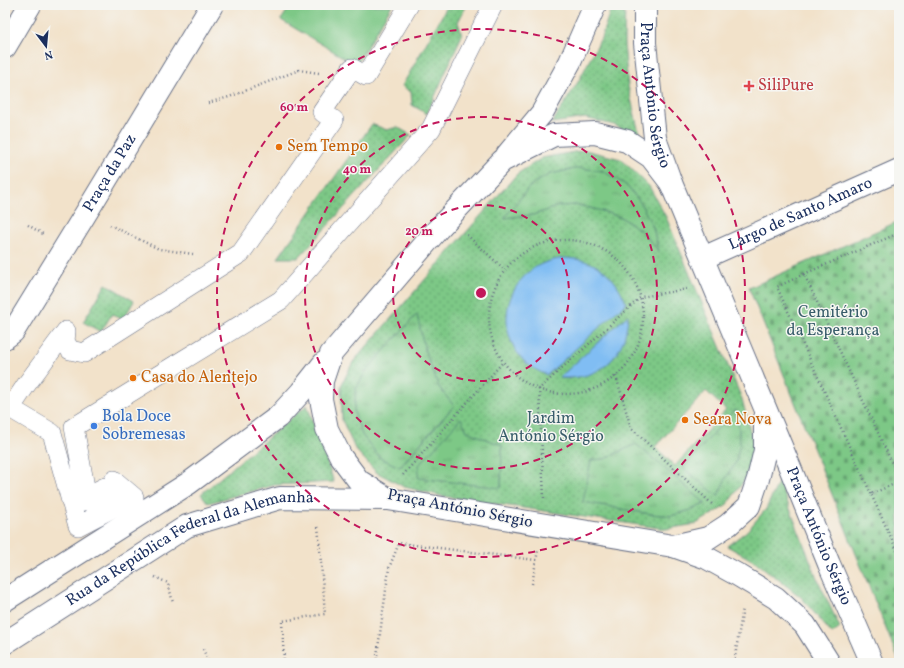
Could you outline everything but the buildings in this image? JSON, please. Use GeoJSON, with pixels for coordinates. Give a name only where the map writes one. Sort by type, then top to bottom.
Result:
{"type":"FeatureCollection","features":[{"type":"Feature","properties":{"kind":"street"},"geometry":{"type":"LineString","coordinates":[[5,47],[30,5]]}},
{"type":"Feature","properties":{"kind":"street","name":"Praça da Paz"},"geometry":{"type":"LineString","coordinates":[[5,338],[13,332],[212,5]]}},
{"type":"Feature","properties":{"kind":"street"},"geometry":{"type":"LineString","coordinates":[[409,5],[366,76],[352,68],[322,112],[334,120],[241,253],[84,353],[70,350],[64,341],[66,331],[10,409],[52,433],[78,526],[134,497],[114,480],[111,491],[105,487],[97,491],[98,500],[86,501],[79,491],[85,487],[74,427],[281,300],[431,129],[493,5]]}},
{"type":"Feature","properties":{"kind":"street","name":"Praça António Sérgio"},"geometry":{"type":"LineString","coordinates":[[595,5],[570,62],[542,113],[502,161],[438,229],[331,354],[322,381],[321,399],[327,429],[341,457],[359,481],[388,499],[673,546],[707,558],[776,598],[805,625],[829,663]]}},
{"type":"Feature","properties":{"kind":"street","name":"Praça António Sérgio"},"geometry":{"type":"LineString","coordinates":[[645,5],[645,43],[656,144],[829,564],[872,663]]}},
{"type":"Feature","properties":{"kind":"street","name":"Praça António Sérgio"},"geometry":{"type":"LineString","coordinates":[[502,161],[554,135],[595,132],[627,141],[651,157],[671,183]]}},
{"type":"Feature","properties":{"kind":"street","name":"Largo de Santo Amaro"},"geometry":{"type":"LineString","coordinates":[[703,258],[899,170]]}},
{"type":"Feature","properties":{"kind":"street"},"geometry":{"type":"LineString","coordinates":[[5,600],[189,483],[278,417],[301,392],[331,354]]}},
{"type":"Feature","properties":{"kind":"street","name":"Praça António Sérgio"},"geometry":{"type":"LineString","coordinates":[[673,546],[708,538],[732,522],[749,506],[758,479],[765,450],[765,409]]}},
{"type":"Feature","properties":{"kind":"street","name":"Rua da República Federal da Alemanha"},"geometry":{"type":"LineString","coordinates":[[5,643],[187,526],[280,498],[388,499]]}},
{"type":"Feature","properties":{"kind":"path"},"geometry":{"type":"LineString","coordinates":[[208,104],[299,70],[346,78]]}},
{"type":"Feature","properties":{"kind":"path"},"geometry":{"type":"LineString","coordinates":[[86,214],[159,249],[231,259]]}},
{"type":"Feature","properties":{"kind":"path"},"geometry":{"type":"LineString","coordinates":[[448,219],[505,270]]}},
{"type":"Feature","properties":{"kind":"path"},"geometry":{"type":"LineString","coordinates":[[899,233],[777,287],[899,555]]}},
{"type":"Feature","properties":{"kind":"path"},"geometry":{"type":"LineString","coordinates":[[576,240],[595,246],[612,255],[627,268],[637,285],[641,297],[643,304],[643,324],[639,343],[630,361],[616,376],[599,387],[580,393],[560,394],[539,389],[522,380],[503,362],[496,349],[490,329],[489,308],[494,288],[505,270],[519,256],[537,246],[556,241],[576,240]]}},
{"type":"Feature","properties":{"kind":"path"},"geometry":{"type":"LineString","coordinates":[[804,274],[899,478]]}},
{"type":"Feature","properties":{"kind":"path"},"geometry":{"type":"LineString","coordinates":[[539,389],[641,297],[688,289]]}},
{"type":"Feature","properties":{"kind":"path"},"geometry":{"type":"LineString","coordinates":[[388,499],[396,482],[503,362]]}},
{"type":"Feature","properties":{"kind":"path"},"geometry":{"type":"LineString","coordinates":[[616,376],[631,428],[732,522]]}},
{"type":"Feature","properties":{"kind":"path"},"geometry":{"type":"LineString","coordinates":[[532,584],[544,511],[539,389]]}},
{"type":"Feature","properties":{"kind":"path"},"geometry":{"type":"LineString","coordinates":[[872,494],[899,482]]}},
{"type":"Feature","properties":{"kind":"path"},"geometry":{"type":"LineString","coordinates":[[284,663],[282,621],[326,614],[316,498]]}},
{"type":"Feature","properties":{"kind":"path"},"geometry":{"type":"LineString","coordinates":[[376,663],[388,568],[399,543],[536,560]]}},
{"type":"Feature","properties":{"kind":"path"},"geometry":{"type":"LineString","coordinates":[[734,663],[747,581]]}},
{"type":"Feature","properties":{"kind":"path"},"geometry":{"type":"LineString","coordinates":[[203,648],[209,663]]}},
{"type":"Feature","properties":{"kind":"green space"},"geometry":{"type":"Polygon","coordinates":[[[291,5],[392,5],[356,65],[281,20],[291,5]]]}},
{"type":"Feature","properties":{"kind":"green space"},"geometry":{"type":"Polygon","coordinates":[[[448,5],[467,5],[458,22],[462,35],[427,114],[412,105],[411,92],[402,86],[448,5]]]}},
{"type":"Feature","properties":{"kind":"green space"},"geometry":{"type":"Polygon","coordinates":[[[612,5],[625,5],[624,43],[628,86],[640,137],[614,125],[585,118],[552,123],[578,82],[601,38],[612,5]]]}},
{"type":"Feature","properties":{"kind":"green space"},"geometry":{"type":"Polygon","coordinates":[[[372,124],[387,130],[397,127],[411,135],[298,258],[278,258],[372,124]]]}},
{"type":"Feature","properties":{"kind":"green space","name":"Jardim António Sérgio"},"geometry":{"type":"Polygon","coordinates":[[[585,150],[621,159],[649,186],[666,217],[742,399],[754,446],[746,478],[726,506],[696,524],[666,529],[442,496],[404,487],[376,472],[355,449],[342,420],[341,386],[353,362],[517,174],[542,158],[585,150]],[[579,168],[550,174],[531,185],[504,218],[533,215],[559,206],[577,205],[622,218],[643,232],[659,252],[653,227],[640,202],[626,185],[603,171],[579,168]],[[417,314],[366,371],[356,389],[354,412],[362,435],[380,458],[400,467],[454,406],[439,387],[425,351],[417,314]],[[628,316],[559,378],[571,379],[628,316]],[[706,391],[655,447],[675,466],[726,410],[706,391]],[[735,409],[683,468],[718,496],[726,478],[736,462],[740,443],[738,419],[735,409]],[[461,418],[419,465],[418,478],[501,488],[502,445],[467,431],[461,418]],[[636,444],[604,459],[591,460],[583,502],[650,514],[671,516],[705,504],[636,444]]]}},
{"type":"Feature","properties":{"kind":"green space"},"geometry":{"type":"Polygon","coordinates":[[[579,168],[603,171],[626,185],[640,202],[653,227],[659,253],[643,232],[622,218],[577,205],[559,206],[533,215],[504,218],[531,185],[550,174],[579,168]]]}},
{"type":"Feature","properties":{"kind":"green space","name":"Cemitério da Esperança"},"geometry":{"type":"Polygon","coordinates":[[[899,221],[899,661],[749,288],[899,221]]]}},
{"type":"Feature","properties":{"kind":"green space"},"geometry":{"type":"Polygon","coordinates":[[[106,284],[134,301],[123,320],[112,314],[101,332],[83,322],[106,284]]]}},
{"type":"Feature","properties":{"kind":"green space"},"geometry":{"type":"Polygon","coordinates":[[[417,314],[425,351],[439,387],[454,406],[399,467],[380,458],[362,435],[354,412],[356,389],[366,371],[417,314]]]}},
{"type":"Feature","properties":{"kind":"green space"},"geometry":{"type":"Polygon","coordinates":[[[307,405],[334,482],[275,485],[208,503],[201,494],[307,405]]]}},
{"type":"Feature","properties":{"kind":"green space"},"geometry":{"type":"Polygon","coordinates":[[[735,408],[738,419],[740,443],[736,462],[726,478],[718,496],[683,468],[735,408]]]}},
{"type":"Feature","properties":{"kind":"green space"},"geometry":{"type":"Polygon","coordinates":[[[461,417],[467,431],[502,445],[501,489],[418,478],[419,465],[461,417]]]}},
{"type":"Feature","properties":{"kind":"green space"},"geometry":{"type":"Polygon","coordinates":[[[636,444],[705,503],[691,510],[671,516],[650,514],[582,502],[591,460],[604,459],[636,444]]]}},
{"type":"Feature","properties":{"kind":"green space"},"geometry":{"type":"Polygon","coordinates":[[[779,481],[817,578],[840,628],[832,634],[801,597],[757,563],[727,546],[747,531],[766,509],[779,481]]]}},
{"type":"Feature","properties":{"kind":"water"},"geometry":{"type":"Polygon","coordinates":[[[564,258],[586,261],[603,270],[616,284],[626,303],[547,375],[528,365],[517,353],[511,341],[507,316],[513,292],[520,281],[530,271],[538,266],[564,258]]]}},
{"type":"Feature","properties":{"kind":"water"},"geometry":{"type":"Polygon","coordinates":[[[628,315],[622,343],[616,354],[608,363],[599,370],[587,375],[574,378],[559,378],[628,315]]]}},
{"type":"Feature","properties":{"kind":"place","name":"SiliPure"},"geometry":{"type":"Point","coordinates":[749,86]}},
{"type":"Feature","properties":{"kind":"place","name":"Sem Tempo"},"geometry":{"type":"Point","coordinates":[279,147]}},
{"type":"Feature","properties":{"kind":"place","name":"Casa do Alentejo"},"geometry":{"type":"Point","coordinates":[133,378]}},
{"type":"Feature","properties":{"kind":"place","name":"Seara Nova"},"geometry":{"type":"Point","coordinates":[685,420]}},
{"type":"Feature","properties":{"kind":"place","name":"Bola Doce Sobremesas"},"geometry":{"type":"Point","coordinates":[94,426]}}]}
